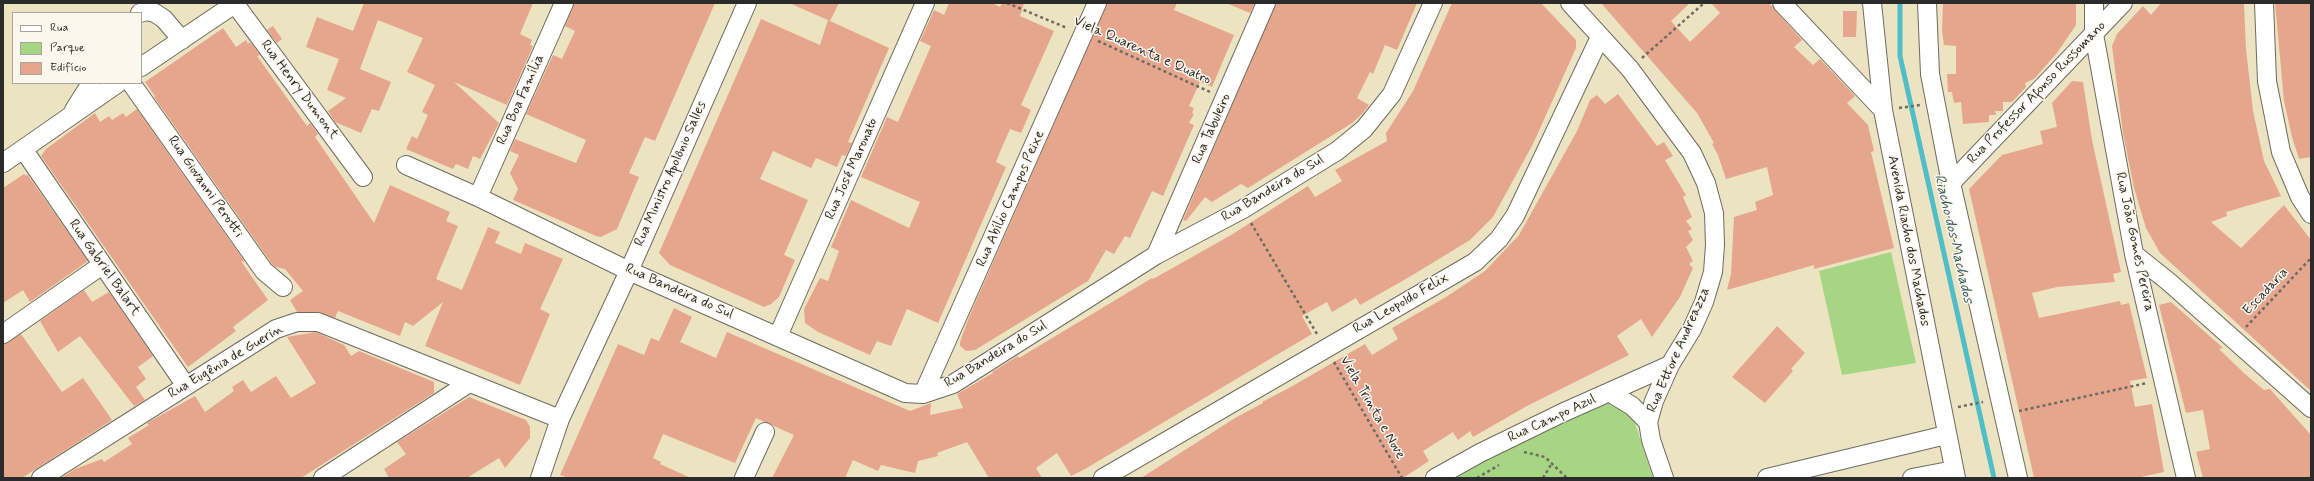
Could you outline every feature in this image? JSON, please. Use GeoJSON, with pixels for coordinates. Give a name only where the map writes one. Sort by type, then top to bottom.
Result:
{"type":"FeatureCollection","features":[{"type":"Feature","properties":{"kind":"street"},"geometry":{"type":"LineString","coordinates":[[142,66],[235,3]]}},
{"type":"Feature","properties":{"kind":"street","name":"Rua Henry Dumont"},"geometry":{"type":"LineString","coordinates":[[235,3],[363,177]]}},
{"type":"Feature","properties":{"kind":"street","name":"Rua Boa Família"},"geometry":{"type":"LineString","coordinates":[[478,197],[564,3]]}},
{"type":"Feature","properties":{"kind":"street","name":"Rua Ministro Apolônio Salles"},"geometry":{"type":"LineString","coordinates":[[540,478],[560,419],[629,271],[747,3]]}},
{"type":"Feature","properties":{"kind":"street","name":"Rua José Maronato"},"geometry":{"type":"LineString","coordinates":[[778,336],[925,3]]}},
{"type":"Feature","properties":{"kind":"street","name":"Rua Abílio Campos Peixe"},"geometry":{"type":"LineString","coordinates":[[923,394],[1097,3]]}},
{"type":"Feature","properties":{"kind":"street","name":"Rua Tabuleiro"},"geometry":{"type":"LineString","coordinates":[[1156,255],[1266,3]]}},
{"type":"Feature","properties":{"kind":"street","name":"Rua Bandeira do Sul"},"geometry":{"type":"LineString","coordinates":[[406,166],[478,197],[629,271],[778,336],[905,394],[923,394],[953,384],[1156,255],[1243,209],[1337,151],[1364,129],[1392,94],[1433,3]]}},
{"type":"Feature","properties":{"kind":"street","name":"Rua Ettore Andreazza"},"geometry":{"type":"LineString","coordinates":[[1570,3],[1630,69],[1692,153],[1706,182],[1714,213],[1715,245],[1713,272],[1706,295],[1692,329],[1670,365],[1654,401],[1648,422],[1651,440],[1664,478]]}},
{"type":"Feature","properties":{"kind":"street"},"geometry":{"type":"LineString","coordinates":[[1782,3],[1887,109]]}},
{"type":"Feature","properties":{"kind":"street","name":"Avenida Riacho dos Machados"},"geometry":{"type":"LineString","coordinates":[[1872,3],[1887,109],[1946,435],[1955,474]]}},
{"type":"Feature","properties":{"kind":"street"},"geometry":{"type":"LineString","coordinates":[[1928,3],[1930,74],[1951,183],[2018,478]]}},
{"type":"Feature","properties":{"kind":"street","name":"Rua João Gomes Pereira"},"geometry":{"type":"LineString","coordinates":[[2094,3],[2094,34],[2134,254],[2186,478]]}},
{"type":"Feature","properties":{"kind":"street","name":"Rua Professor Afonso Russomano"},"geometry":{"type":"LineString","coordinates":[[1951,183],[2123,3]]}},
{"type":"Feature","properties":{"kind":"street"},"geometry":{"type":"LineString","coordinates":[[2264,3],[2267,81],[2281,152],[2300,197],[2311,214]]}},
{"type":"Feature","properties":{"kind":"street"},"geometry":{"type":"LineString","coordinates":[[142,12],[147,11],[156,13],[164,19],[182,40]]}},
{"type":"Feature","properties":{"kind":"street","name":"Rua Leopoldo Felix"},"geometry":{"type":"LineString","coordinates":[[1104,478],[1475,262],[1499,239],[1515,216],[1600,37]]}},
{"type":"Feature","properties":{"kind":"street"},"geometry":{"type":"LineString","coordinates":[[71,116],[90,84]]}},
{"type":"Feature","properties":{"kind":"street"},"geometry":{"type":"LineString","coordinates":[[3,163],[117,84]]}},
{"type":"Feature","properties":{"kind":"street","name":"Rua Giovanni Perotti"},"geometry":{"type":"LineString","coordinates":[[132,84],[264,272],[283,287]]}},
{"type":"Feature","properties":{"kind":"street","name":"Rua Gabriel Balart"},"geometry":{"type":"LineString","coordinates":[[23,149],[186,386]]}},
{"type":"Feature","properties":{"kind":"street"},"geometry":{"type":"LineString","coordinates":[[2134,254],[2235,339],[2311,408]]}},
{"type":"Feature","properties":{"kind":"street"},"geometry":{"type":"LineString","coordinates":[[3,334],[102,265]]}},
{"type":"Feature","properties":{"kind":"street","name":"Rua Eugênia de Guerin"},"geometry":{"type":"LineString","coordinates":[[41,478],[276,329],[297,322],[318,322],[560,419]]}},
{"type":"Feature","properties":{"kind":"street","name":"Rua Campo Azul"},"geometry":{"type":"LineString","coordinates":[[1436,478],[1480,453],[1670,365]]}},
{"type":"Feature","properties":{"kind":"street"},"geometry":{"type":"LineString","coordinates":[[323,478],[469,383]]}},
{"type":"Feature","properties":{"kind":"street"},"geometry":{"type":"LineString","coordinates":[[1609,392],[1632,406],[1648,422]]}},
{"type":"Feature","properties":{"kind":"street"},"geometry":{"type":"LineString","coordinates":[[744,478],[765,432]]}},
{"type":"Feature","properties":{"kind":"street"},"geometry":{"type":"LineString","coordinates":[[1767,478],[1787,476],[1946,435]]}},
{"type":"Feature","properties":{"kind":"street"},"geometry":{"type":"LineString","coordinates":[[1912,478],[1955,474]]}},
{"type":"Feature","properties":{"kind":"path","name":"Viela Quarenta e Quatro"},"geometry":{"type":"LineString","coordinates":[[1007,3],[1084,35],[1225,99]]}},
{"type":"Feature","properties":{"kind":"path"},"geometry":{"type":"LineString","coordinates":[[1630,69],[1704,3]]}},
{"type":"Feature","properties":{"kind":"path"},"geometry":{"type":"LineString","coordinates":[[1887,109],[1920,105]]}},
{"type":"Feature","properties":{"kind":"path","name":"Viela Trinta e Nove"},"geometry":{"type":"LineString","coordinates":[[1243,209],[1402,478]]}},
{"type":"Feature","properties":{"kind":"path","name":"Escadaria"},"geometry":{"type":"LineString","coordinates":[[2235,339],[2311,258]]}},
{"type":"Feature","properties":{"kind":"path"},"geometry":{"type":"LineString","coordinates":[[2004,415],[2081,396],[2163,380]]}},
{"type":"Feature","properties":{"kind":"path"},"geometry":{"type":"LineString","coordinates":[[1958,407],[1985,402]]}},
{"type":"Feature","properties":{"kind":"path"},"geometry":{"type":"LineString","coordinates":[[1522,451],[1546,457],[1567,478]]}},
{"type":"Feature","properties":{"kind":"path"},"geometry":{"type":"LineString","coordinates":[[1477,478],[1503,463]]}},
{"type":"Feature","properties":{"kind":"path"},"geometry":{"type":"LineString","coordinates":[[1543,478],[1552,463]]}},
{"type":"Feature","properties":{"kind":"green space"},"geometry":{"type":"Polygon","coordinates":[[[1891,252],[1916,363],[1842,375],[1819,271],[1891,252]]]}},
{"type":"Feature","properties":{"kind":"green space"},"geometry":{"type":"Polygon","coordinates":[[[1608,401],[1631,411],[1653,478],[1448,478],[1505,446],[1608,401]]]}},
{"type":"Feature","properties":{"kind":"building"},"geometry":{"type":"Polygon","coordinates":[[[364,3],[533,3],[520,34],[532,40],[530,45],[533,46],[507,105],[454,82],[499,123],[480,159],[473,156],[468,169],[456,164],[453,169],[406,149],[412,136],[417,139],[428,115],[422,112],[435,85],[407,72],[423,38],[378,20],[360,69],[391,82],[379,111],[372,109],[361,133],[335,122],[328,111],[346,98],[327,90],[339,59],[306,47],[317,17],[353,31],[364,3]]]}},
{"type":"Feature","properties":{"kind":"building"},"geometry":{"type":"Polygon","coordinates":[[[574,3],[715,3],[655,141],[645,137],[629,173],[639,177],[617,229],[601,237],[513,200],[518,189],[510,173],[519,155],[510,151],[515,139],[576,163],[586,140],[526,114],[553,55],[562,59],[575,31],[565,26],[574,3]]]}},
{"type":"Feature","properties":{"kind":"building"},"geometry":{"type":"Polygon","coordinates":[[[789,3],[839,3],[830,21],[789,3]]]}},
{"type":"Feature","properties":{"kind":"building"},"geometry":{"type":"Polygon","coordinates":[[[949,3],[992,3],[1000,7],[1002,3],[1024,3],[1020,16],[1054,31],[1021,105],[1031,110],[1021,133],[1010,129],[996,162],[1006,167],[938,323],[907,309],[891,346],[877,341],[870,355],[818,332],[805,323],[804,309],[820,278],[828,281],[839,251],[831,247],[851,200],[909,228],[920,202],[861,177],[887,117],[898,122],[931,46],[920,41],[934,10],[944,15],[949,3]]]}},
{"type":"Feature","properties":{"kind":"building"},"geometry":{"type":"Polygon","coordinates":[[[1107,3],[1177,3],[1174,10],[1234,35],[1212,87],[1200,82],[1189,106],[1194,108],[1192,113],[1194,114],[1189,123],[1194,125],[1163,196],[1152,191],[1130,238],[1125,236],[1114,254],[1106,250],[1088,281],[975,350],[966,351],[960,346],[960,342],[969,317],[1107,3]]]}},
{"type":"Feature","properties":{"kind":"building"},"geometry":{"type":"Polygon","coordinates":[[[1226,3],[1255,3],[1250,13],[1226,3]]]}},
{"type":"Feature","properties":{"kind":"building"},"geometry":{"type":"Polygon","coordinates":[[[1276,3],[1417,3],[1397,50],[1385,45],[1373,74],[1370,72],[1357,98],[1369,105],[1361,115],[1352,123],[1248,188],[1241,184],[1212,202],[1205,197],[1186,221],[1183,220],[1276,3]]]}},
{"type":"Feature","properties":{"kind":"building"},"geometry":{"type":"Polygon","coordinates":[[[1452,3],[1541,3],[1576,40],[1576,48],[1533,144],[1493,217],[1470,240],[1360,305],[1356,298],[1332,312],[1327,302],[1302,316],[1312,334],[1085,469],[1071,476],[1057,453],[1036,468],[1042,478],[989,478],[967,442],[937,453],[938,456],[918,461],[915,473],[881,465],[878,471],[853,460],[845,478],[772,478],[794,435],[756,418],[735,463],[663,434],[653,458],[661,462],[660,464],[691,478],[569,478],[560,475],[618,344],[644,355],[651,338],[659,341],[674,308],[692,317],[680,342],[716,358],[727,332],[910,411],[931,403],[930,415],[963,408],[957,394],[993,373],[992,372],[1018,356],[1019,358],[1152,278],[1153,279],[1231,235],[1308,186],[1315,197],[1342,181],[1335,170],[1387,141],[1386,133],[1413,91],[1452,3]]]}},
{"type":"Feature","properties":{"kind":"building"},"geometry":{"type":"Polygon","coordinates":[[[1601,3],[1690,3],[1671,21],[1690,42],[1720,13],[1711,3],[1769,3],[1802,40],[1794,47],[1813,65],[1820,59],[1855,96],[1847,103],[1868,125],[1874,151],[1871,152],[1894,248],[1814,269],[1814,265],[1727,290],[1731,274],[1734,217],[1757,210],[1755,202],[1773,195],[1767,167],[1726,179],[1718,155],[1712,144],[1714,143],[1697,113],[1601,3]]]}},
{"type":"Feature","properties":{"kind":"building"},"geometry":{"type":"Polygon","coordinates":[[[1943,3],[2076,3],[2076,25],[2057,53],[2034,79],[2025,83],[2026,87],[2012,102],[2003,102],[2003,111],[1995,111],[1996,115],[1989,115],[1989,122],[1963,124],[1961,102],[1954,103],[1952,92],[1948,92],[1947,74],[1956,74],[1956,46],[1944,45],[1942,31],[1943,3]]]}},
{"type":"Feature","properties":{"kind":"building"},"geometry":{"type":"Polygon","coordinates":[[[2161,3],[2244,3],[2246,49],[2253,111],[2264,161],[2281,196],[2226,212],[2227,216],[2211,222],[2241,248],[2284,205],[2311,240],[2311,391],[2160,253],[2146,228],[2134,188],[2123,133],[2112,46],[2117,34],[2143,6],[2151,15],[2161,3]]]}},
{"type":"Feature","properties":{"kind":"building"},"geometry":{"type":"Polygon","coordinates":[[[2275,3],[2311,3],[2311,157],[2299,159],[2292,137],[2284,101],[2275,3]]]}},
{"type":"Feature","properties":{"kind":"building"},"geometry":{"type":"Polygon","coordinates":[[[1843,11],[1857,11],[1856,37],[1843,37],[1843,11]]]}},
{"type":"Feature","properties":{"kind":"building"},"geometry":{"type":"Polygon","coordinates":[[[761,19],[820,45],[828,20],[889,48],[848,142],[852,143],[846,156],[842,155],[837,167],[816,158],[811,168],[773,151],[760,179],[808,200],[784,255],[795,260],[779,297],[771,304],[764,307],[670,265],[659,253],[761,19]]]}},
{"type":"Feature","properties":{"kind":"building"},"geometry":{"type":"Polygon","coordinates":[[[273,26],[282,39],[277,43],[267,30],[273,26]]]}},
{"type":"Feature","properties":{"kind":"building"},"geometry":{"type":"Polygon","coordinates":[[[223,28],[236,47],[246,40],[248,44],[250,42],[260,55],[257,56],[307,126],[310,123],[318,134],[315,137],[374,223],[390,185],[450,212],[446,221],[458,226],[436,279],[462,290],[488,227],[500,232],[495,243],[521,254],[525,243],[563,259],[540,309],[550,314],[520,385],[425,346],[443,302],[413,326],[405,322],[400,336],[338,311],[335,318],[318,312],[297,312],[290,300],[303,291],[285,269],[276,267],[272,264],[154,97],[155,96],[145,82],[223,28]]]}},
{"type":"Feature","properties":{"kind":"building"},"geometry":{"type":"Polygon","coordinates":[[[2072,81],[2083,82],[2092,140],[2121,272],[2113,274],[2115,282],[2057,287],[2032,293],[2039,318],[2120,301],[2121,305],[2129,303],[2147,378],[2130,381],[2135,407],[2152,404],[2164,472],[2136,478],[2034,478],[1969,189],[2002,155],[2043,144],[2040,131],[2057,127],[2052,103],[2072,81]]]}},
{"type":"Feature","properties":{"kind":"building"},"geometry":{"type":"Polygon","coordinates":[[[1618,94],[1657,146],[1664,142],[1673,156],[1665,160],[1686,195],[1683,197],[1692,217],[1686,221],[1692,229],[1688,231],[1693,240],[1686,247],[1693,261],[1689,264],[1693,268],[1680,297],[1652,337],[1641,319],[1617,336],[1629,355],[1527,406],[1473,437],[1470,431],[1458,440],[1453,432],[1423,451],[1429,461],[1403,478],[1141,478],[1235,418],[1365,344],[1372,355],[1398,339],[1392,328],[1446,297],[1485,271],[1519,235],[1577,131],[1590,100],[1597,95],[1605,104],[1618,94]]]}},
{"type":"Feature","properties":{"kind":"building"},"geometry":{"type":"Polygon","coordinates":[[[137,109],[245,262],[241,261],[268,300],[233,327],[236,331],[188,367],[41,156],[46,149],[95,113],[100,122],[109,116],[112,120],[123,113],[126,117],[137,109]]]}},
{"type":"Feature","properties":{"kind":"building"},"geometry":{"type":"Polygon","coordinates":[[[24,174],[26,176],[27,174],[88,261],[30,302],[23,290],[3,303],[3,188],[24,174]]]}},
{"type":"Feature","properties":{"kind":"building"},"geometry":{"type":"Polygon","coordinates":[[[84,290],[92,302],[109,292],[153,356],[138,367],[146,379],[136,387],[145,400],[134,406],[80,336],[58,352],[40,321],[84,290]]]}},
{"type":"Feature","properties":{"kind":"building"},"geometry":{"type":"Polygon","coordinates":[[[2171,302],[2223,348],[2219,349],[2245,374],[2264,390],[2270,389],[2311,435],[2311,478],[2203,478],[2196,452],[2210,449],[2203,410],[2186,413],[2159,305],[2171,302]]]}},
{"type":"Feature","properties":{"kind":"building"},"geometry":{"type":"Polygon","coordinates":[[[1777,326],[1805,353],[1791,369],[1793,371],[1765,403],[1732,377],[1777,326]]]}},
{"type":"Feature","properties":{"kind":"building"},"geometry":{"type":"Polygon","coordinates":[[[316,332],[344,345],[351,356],[359,351],[434,382],[434,393],[301,478],[61,478],[75,469],[102,459],[104,462],[132,444],[128,438],[149,425],[147,423],[195,396],[205,412],[234,391],[232,387],[243,380],[251,392],[276,376],[291,398],[316,383],[287,337],[316,332]]]}},
{"type":"Feature","properties":{"kind":"building"},"geometry":{"type":"Polygon","coordinates":[[[21,334],[62,392],[83,378],[112,420],[22,478],[3,478],[3,344],[21,334]]]}},
{"type":"Feature","properties":{"kind":"building"},"geometry":{"type":"Polygon","coordinates":[[[469,397],[526,420],[530,427],[530,438],[505,468],[499,458],[467,478],[389,478],[384,469],[406,454],[397,442],[469,397]]]}},
{"type":"Feature","properties":{"kind":"waterway","name":"Riacho dos Machados"},"geometry":{"type":"LineString","coordinates":[[1900,3],[1900,56],[1994,478]]}}]}
